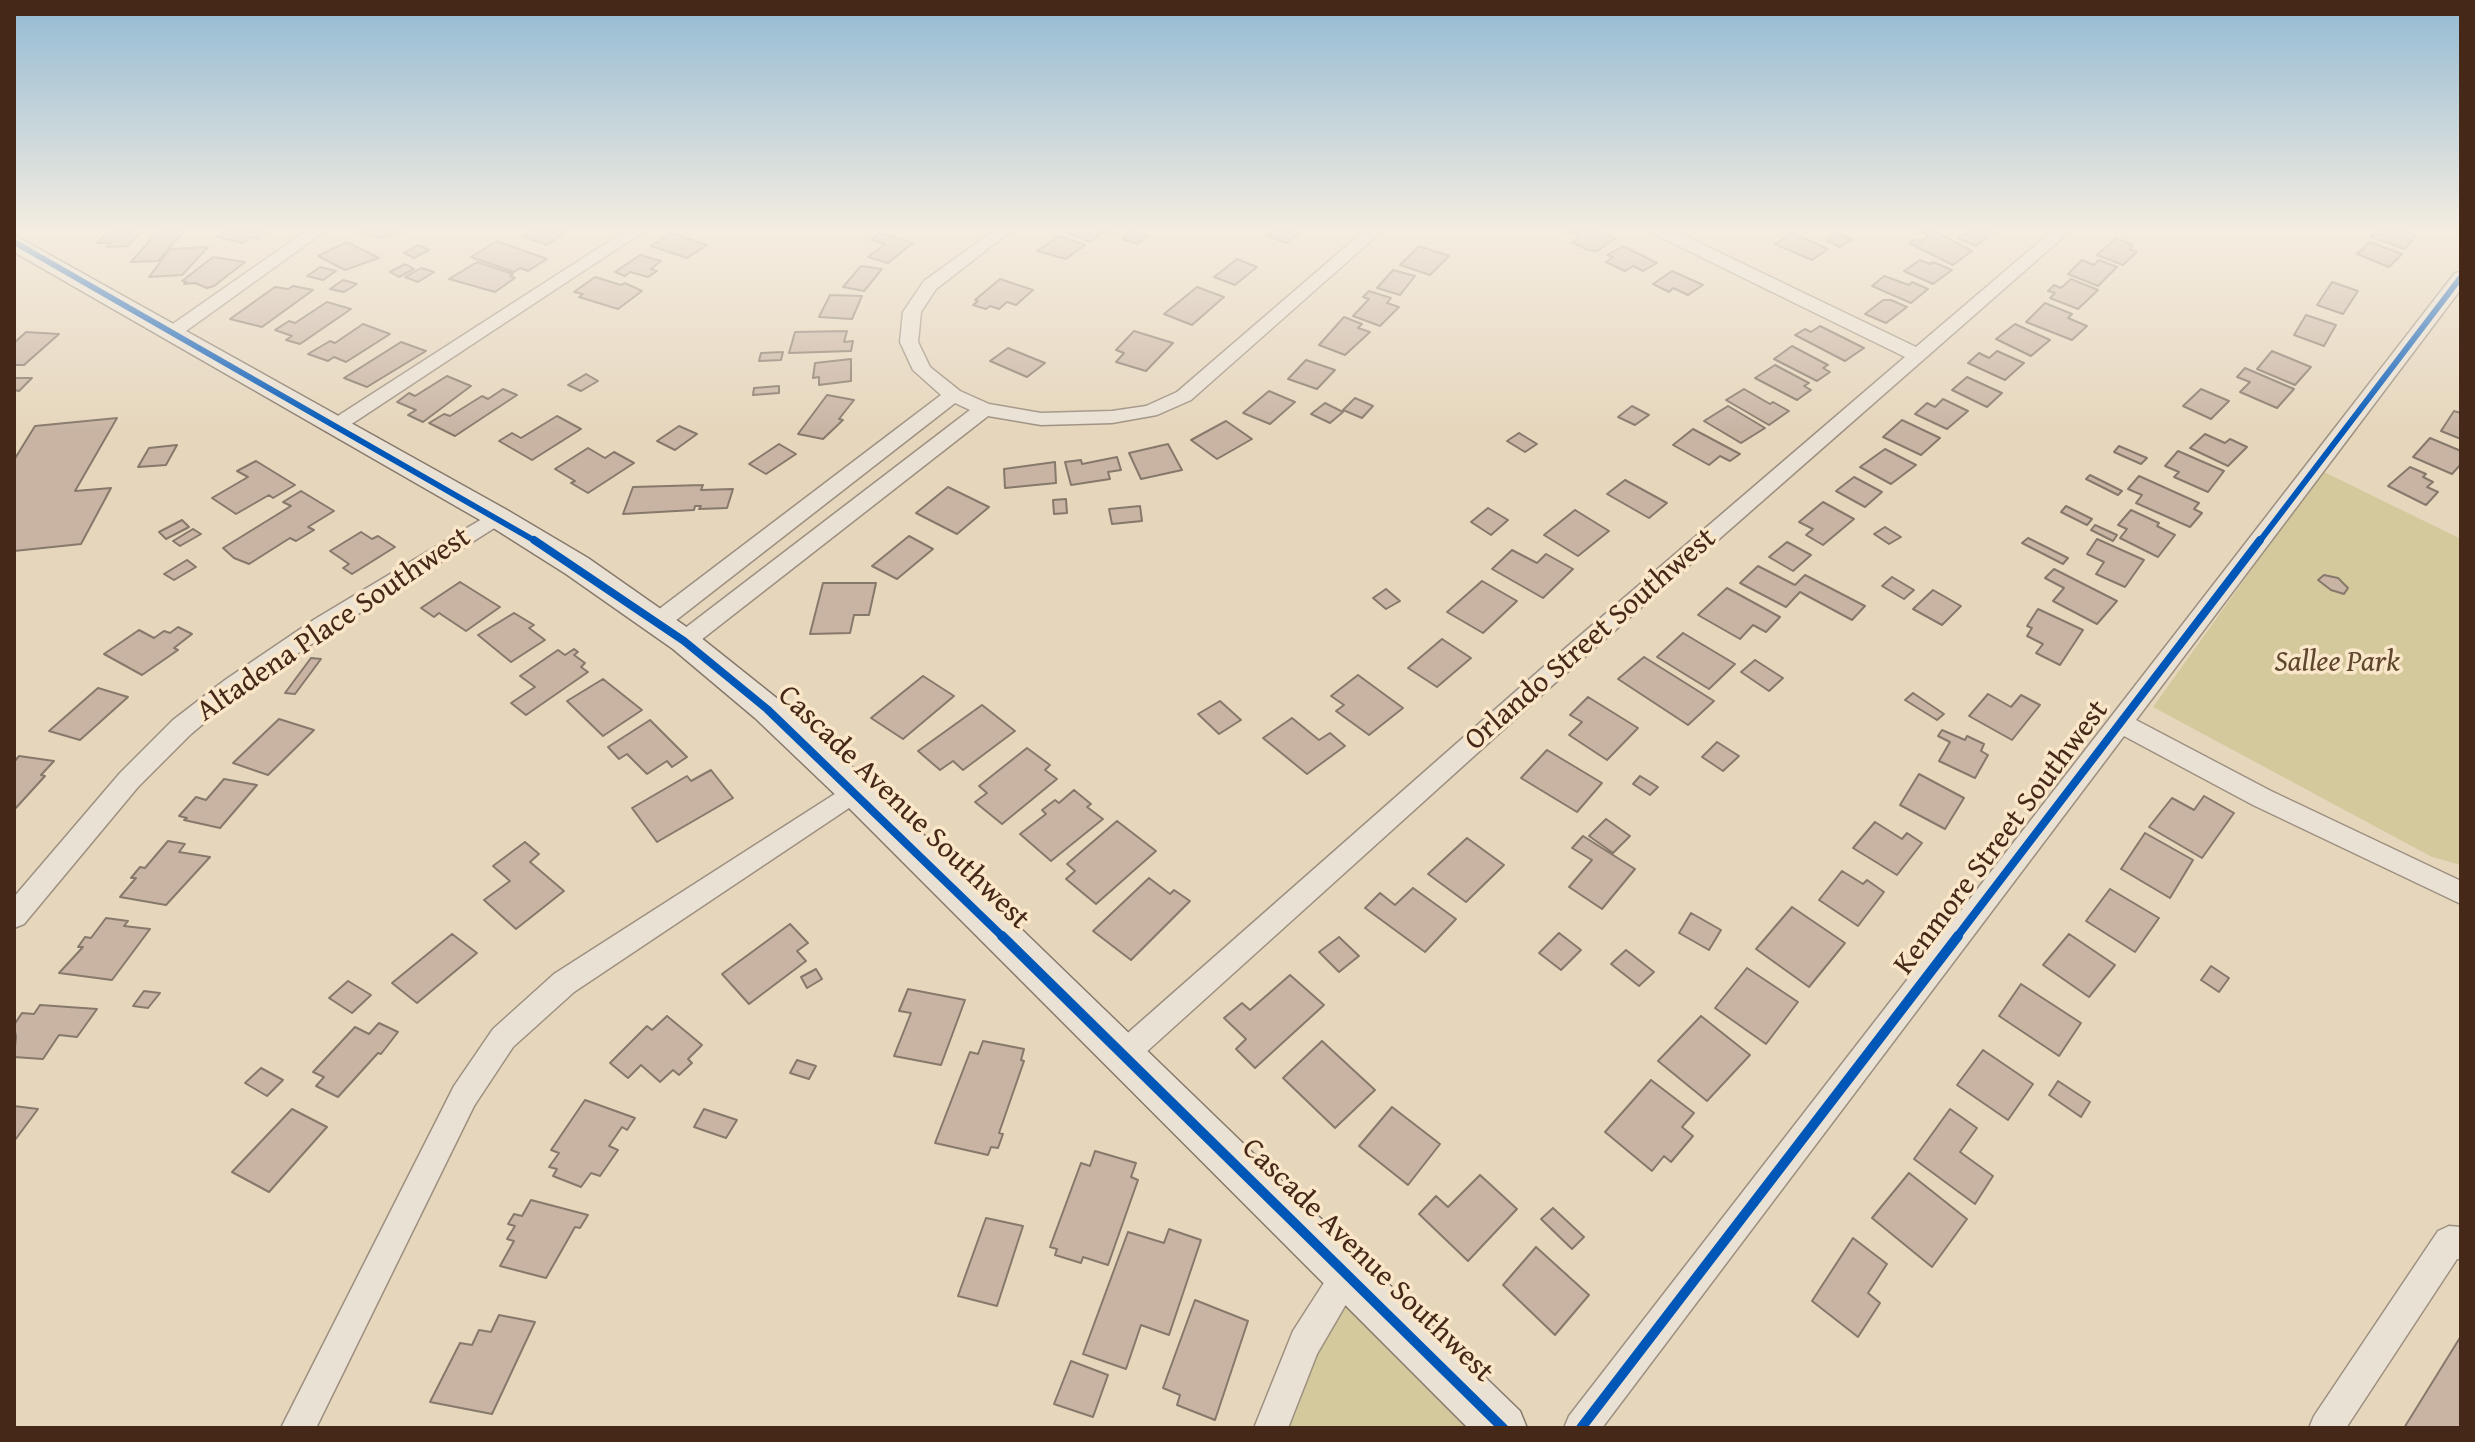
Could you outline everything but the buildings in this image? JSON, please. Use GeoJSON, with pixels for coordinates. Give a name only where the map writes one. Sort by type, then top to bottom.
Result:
{"type":"FeatureCollection","features":[{"type":"Feature","properties":{"kind":"main road","name":"Cascade Avenue Southwest"},"geometry":{"type":"LineString","coordinates":[[113,298],[497,517],[577,566],[671,631],[767,709],[855,791],[1503,1428]]}},
{"type":"Feature","properties":{"kind":"street"},"geometry":{"type":"LineString","coordinates":[[173,332],[221,298]]}},
{"type":"Feature","properties":{"kind":"street"},"geometry":{"type":"LineString","coordinates":[[337,425],[532,298]]}},
{"type":"Feature","properties":{"kind":"street"},"geometry":{"type":"LineString","coordinates":[[921,298],[912,312],[909,342],[922,370],[953,395],[984,409],[1041,419],[1112,417],[1150,411],[1184,396],[1297,298]]}},
{"type":"Feature","properties":{"kind":"street"},"geometry":{"type":"LineString","coordinates":[[1800,298],[1919,356]]}},
{"type":"Feature","properties":{"kind":"street","name":"Orlando Street Southwest"},"geometry":{"type":"LineString","coordinates":[[1123,1055],[1548,676],[1985,298]]}},
{"type":"Feature","properties":{"kind":"street","name":"Kenmore Street Southwest"},"geometry":{"type":"LineString","coordinates":[[1581,1428],[2445,298]]}},
{"type":"Feature","properties":{"kind":"street"},"geometry":{"type":"LineString","coordinates":[[671,631],[953,395]]}},
{"type":"Feature","properties":{"kind":"street"},"geometry":{"type":"LineString","coordinates":[[671,631],[984,409]]}},
{"type":"Feature","properties":{"kind":"street","name":"Altadena Place Southwest"},"geometry":{"type":"LineString","coordinates":[[14,916],[129,780],[182,727],[233,686],[323,625],[497,517]]}},
{"type":"Feature","properties":{"kind":"street"},"geometry":{"type":"LineString","coordinates":[[2121,723],[2262,798],[2461,893]]}},
{"type":"Feature","properties":{"kind":"street"},"geometry":{"type":"LineString","coordinates":[[298,1428],[464,1096],[503,1038],[564,983],[855,791]]}},
{"type":"Feature","properties":{"kind":"street"},"geometry":{"type":"LineString","coordinates":[[2326,1428],[2449,1242],[2461,1243]]}},
{"type":"Feature","properties":{"kind":"street"},"geometry":{"type":"LineString","coordinates":[[1271,1428],[1305,1343],[1347,1275]]}},
{"type":"Feature","properties":{"kind":"green space","name":"Sallee Park"},"geometry":{"type":"Polygon","coordinates":[[[2322,471],[2461,539],[2461,865],[2432,857],[2153,707],[2322,471]]]}},
{"type":"Feature","properties":{"kind":"green space"},"geometry":{"type":"Polygon","coordinates":[[[1333,1256],[1525,1428],[1265,1428],[1333,1256]]]}},
{"type":"Feature","properties":{"kind":"cycle path"},"geometry":{"type":"LineString","coordinates":[[113,298],[497,517],[577,566],[684,641],[767,709],[855,791],[1503,1428]]}},
{"type":"Feature","properties":{"kind":"cycle path"},"geometry":{"type":"LineString","coordinates":[[1581,1428],[2445,298]]}}]}
